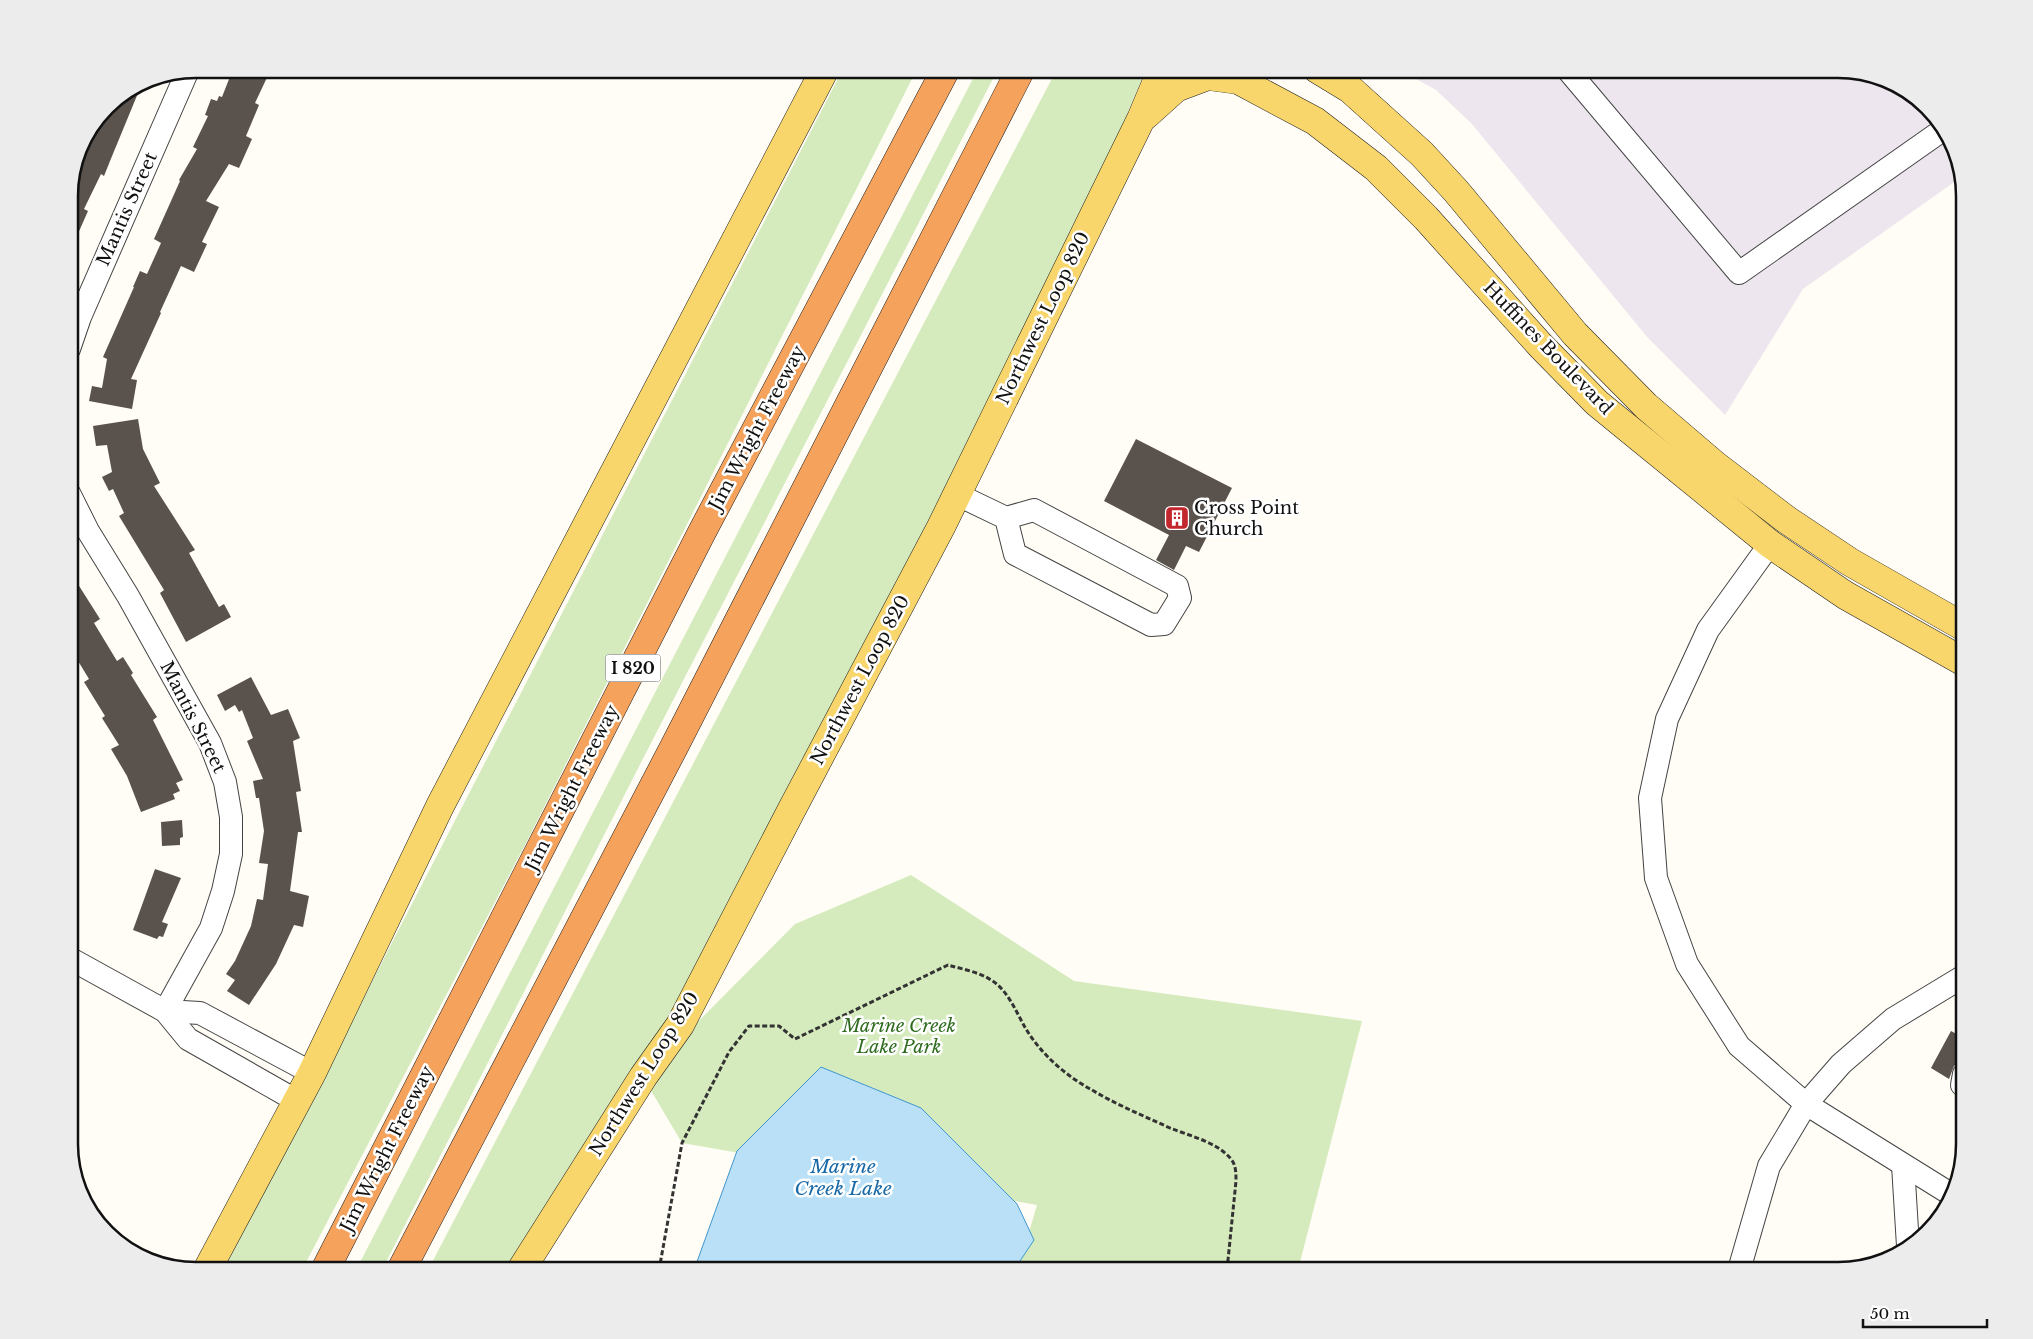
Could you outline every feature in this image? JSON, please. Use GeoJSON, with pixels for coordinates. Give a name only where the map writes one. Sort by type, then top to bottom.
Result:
{"type":"FeatureCollection","features":[{"type":"Feature","properties":{"kind":"highway","name":"Jim Wright Freeway"},"geometry":{"type":"LineString","coordinates":[[329,1262],[702,532],[941,78]]}},
{"type":"Feature","properties":{"kind":"highway"},"geometry":{"type":"LineString","coordinates":[[406,1262],[670,756],[1015,78]]}},
{"type":"Feature","properties":{"kind":"main road"},"geometry":{"type":"LineString","coordinates":[[211,1262],[312,1073],[440,806],[820,78]]}},
{"type":"Feature","properties":{"kind":"main road","name":"Northwest Loop 820"},"geometry":{"type":"LineString","coordinates":[[526,1262],[643,1077],[680,1025],[941,527],[1141,119],[1158,78]]}},
{"type":"Feature","properties":{"kind":"main road","name":"Huffines Boulevard"},"geometry":{"type":"LineString","coordinates":[[1141,119],[1176,88],[1203,78]]}},
{"type":"Feature","properties":{"kind":"main road","name":"Huffines Boulevard"},"geometry":{"type":"LineString","coordinates":[[1223,78],[1238,80],[1315,121],[1376,168],[1426,218],[1541,346],[1597,403],[1770,544],[1845,595],[1956,657]]}},
{"type":"Feature","properties":{"kind":"main road","name":"Huffines Boulevard"},"geometry":{"type":"LineString","coordinates":[[1332,78],[1350,89],[1396,128],[1456,191],[1575,334],[1646,406],[1715,465],[1787,520],[1850,562],[1956,622]]}},
{"type":"Feature","properties":{"kind":"main road"},"geometry":{"type":"LineString","coordinates":[[1426,218],[1456,191]]}},
{"type":"Feature","properties":{"kind":"main road"},"geometry":{"type":"LineString","coordinates":[[1770,544],[1787,520]]}},
{"type":"Feature","properties":{"kind":"street","name":"Mantis Street"},"geometry":{"type":"LineString","coordinates":[[78,323],[184,78]]}},
{"type":"Feature","properties":{"kind":"street"},"geometry":{"type":"LineString","coordinates":[[1575,78],[1739,273],[1938,133]]}},
{"type":"Feature","properties":{"kind":"street"},"geometry":{"type":"LineString","coordinates":[[956,494],[1006,518],[1034,510],[1177,586],[1180,598],[1164,624],[1151,625],[1015,554],[1006,518]]}},
{"type":"Feature","properties":{"kind":"street","name":"Mantis Street"},"geometry":{"type":"LineString","coordinates":[[78,511],[210,743],[225,782],[231,818],[231,854],[224,891],[211,928],[165,1011]]}},
{"type":"Feature","properties":{"kind":"street"},"geometry":{"type":"LineString","coordinates":[[1770,544],[1708,630],[1667,719],[1650,798],[1656,878],[1687,964],[1739,1046],[1806,1104],[1945,1191]]}},
{"type":"Feature","properties":{"kind":"street"},"geometry":{"type":"LineString","coordinates":[[78,963],[165,1011],[188,1039],[297,1101]]}},
{"type":"Feature","properties":{"kind":"street"},"geometry":{"type":"LineString","coordinates":[[1741,1262],[1769,1166],[1806,1104],[1841,1064],[1893,1019],[1956,981]]}},
{"type":"Feature","properties":{"kind":"street"},"geometry":{"type":"LineString","coordinates":[[165,1011],[200,1012],[312,1073]]}},
{"type":"Feature","properties":{"kind":"street"},"geometry":{"type":"LineString","coordinates":[[1903,1165],[1908,1238]]}},
{"type":"Feature","properties":{"kind":"path"},"geometry":{"type":"LineString","coordinates":[[660,1262],[682,1143],[729,1052],[749,1026],[779,1026],[795,1039],[948,965],[990,978],[997,984],[1005,993],[1036,1043],[1054,1062],[1080,1084],[1130,1111],[1208,1143],[1232,1160],[1236,1170],[1236,1181],[1228,1262]]}},
{"type":"Feature","properties":{"kind":"shaded area"},"geometry":{"type":"Polygon","coordinates":[[[1414,78],[1845,78],[1860,80],[1875,84],[1903,97],[1926,118],[1936,130],[1943,144],[1949,158],[1954,182],[1803,289],[1725,415],[1648,338],[1471,123],[1436,90],[1414,78]]]}},
{"type":"Feature","properties":{"kind":"green space"},"geometry":{"type":"Polygon","coordinates":[[[838,78],[912,78],[527,841],[306,1262],[227,1262],[838,78]]]}},
{"type":"Feature","properties":{"kind":"green space"},"geometry":{"type":"Polygon","coordinates":[[[973,78],[993,78],[386,1262],[360,1262],[973,78]]]}},
{"type":"Feature","properties":{"kind":"green space"},"geometry":{"type":"Polygon","coordinates":[[[1052,78],[1142,78],[1085,216],[939,505],[675,1010],[515,1262],[432,1262],[1052,78]]]}},
{"type":"Feature","properties":{"kind":"green space","name":"Marine Creek Lake Park"},"geometry":{"type":"Polygon","coordinates":[[[911,875],[1074,981],[1362,1021],[1300,1262],[1020,1262],[1037,1205],[682,1143],[643,1077],[795,924],[911,875]]]}},
{"type":"Feature","properties":{"kind":"water","name":"Marine Creek Lake"},"geometry":{"type":"Polygon","coordinates":[[[821,1067],[921,1108],[1017,1204],[1034,1240],[1019,1262],[697,1262],[737,1151],[821,1067]]]}},
{"type":"Feature","properties":{"kind":"building"},"geometry":{"type":"Polygon","coordinates":[[[229,78],[267,78],[255,103],[259,105],[246,136],[252,139],[239,168],[229,164],[206,201],[219,207],[202,242],[207,244],[194,272],[181,266],[131,379],[137,380],[132,409],[89,401],[92,386],[102,388],[107,359],[103,357],[140,271],[147,274],[161,243],[154,239],[179,180],[197,149],[193,147],[208,116],[205,115],[211,99],[217,101],[219,96],[222,97],[229,78]]]}},
{"type":"Feature","properties":{"kind":"building"},"geometry":{"type":"Polygon","coordinates":[[[138,92],[104,176],[101,174],[84,209],[88,211],[78,234],[78,188],[82,165],[87,151],[93,137],[107,118],[130,97],[138,92]]]}},
{"type":"Feature","properties":{"kind":"building"},"geometry":{"type":"Polygon","coordinates":[[[138,419],[143,449],[160,483],[154,486],[195,550],[189,553],[219,607],[224,604],[231,617],[186,642],[160,593],[164,590],[119,516],[124,513],[113,489],[109,491],[102,477],[112,472],[107,445],[96,446],[93,426],[138,419]]]}},
{"type":"Feature","properties":{"kind":"building","name":"Cross Point Church"},"geometry":{"type":"Polygon","coordinates":[[[1136,439],[1232,488],[1199,552],[1186,546],[1174,570],[1156,560],[1169,535],[1104,501],[1136,439]]]}},
{"type":"Feature","properties":{"kind":"building"},"geometry":{"type":"Polygon","coordinates":[[[78,584],[100,619],[94,623],[117,661],[123,657],[133,673],[131,675],[157,717],[153,720],[183,780],[176,783],[180,791],[173,794],[175,799],[141,812],[127,776],[111,749],[119,745],[102,718],[105,716],[84,682],[89,679],[78,661],[78,584]]]}},
{"type":"Feature","properties":{"kind":"building"},"geometry":{"type":"Polygon","coordinates":[[[251,677],[271,715],[288,709],[300,738],[293,741],[301,791],[296,792],[302,832],[298,832],[290,891],[309,896],[303,927],[294,925],[276,964],[249,1005],[227,991],[235,980],[226,974],[235,961],[251,926],[257,899],[263,900],[268,864],[259,863],[264,831],[259,798],[256,798],[253,781],[263,779],[247,741],[253,738],[242,710],[239,712],[235,705],[225,711],[217,695],[251,677]]]}},
{"type":"Feature","properties":{"kind":"building"},"geometry":{"type":"Polygon","coordinates":[[[182,820],[183,837],[180,838],[180,845],[162,846],[161,822],[182,820]]]}},
{"type":"Feature","properties":{"kind":"building"},"geometry":{"type":"Polygon","coordinates":[[[155,869],[181,878],[162,922],[168,924],[163,937],[159,936],[157,939],[133,930],[155,869]]]}},
{"type":"Feature","properties":{"kind":"building"},"geometry":{"type":"Polygon","coordinates":[[[1951,1031],[1956,1034],[1956,1064],[1949,1079],[1931,1068],[1951,1031]]]}},
{"type":"Feature","properties":{"kind":"place","name":"Cross Point Church"},"geometry":{"type":"Point","coordinates":[1177,518]}}]}
